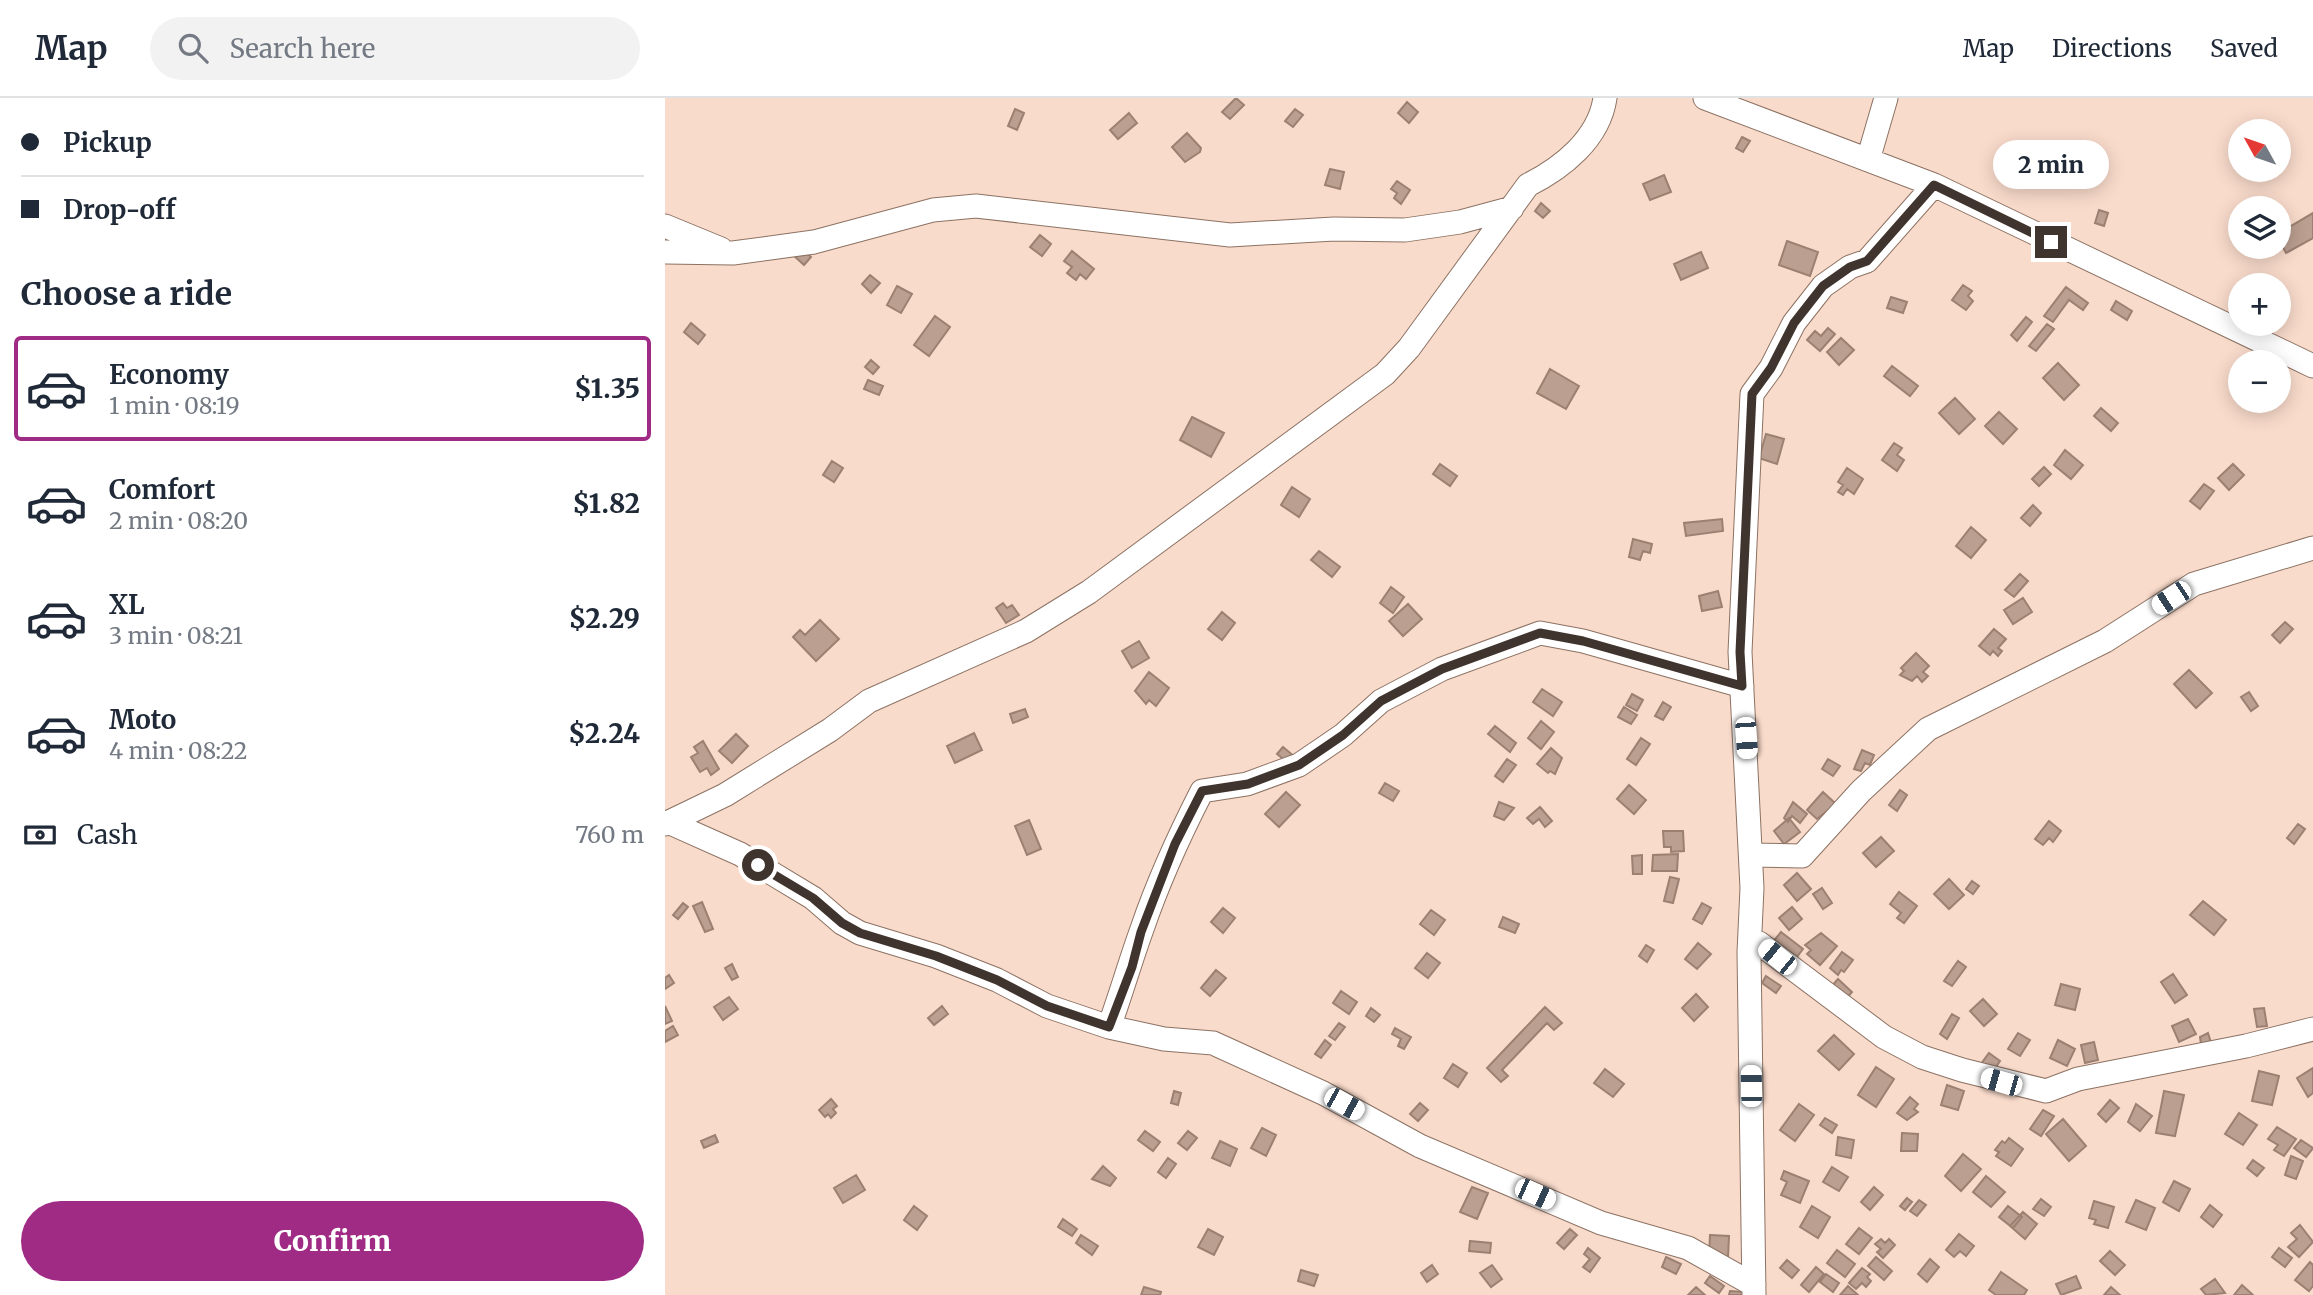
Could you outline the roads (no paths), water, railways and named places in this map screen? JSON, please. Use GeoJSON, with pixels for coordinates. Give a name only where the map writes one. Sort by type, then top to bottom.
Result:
{"type":"FeatureCollection","features":[{"type":"Feature","properties":{"kind":"street"},"geometry":{"type":"LineString","coordinates":[[666,823],[725,795],[831,730],[869,701],[1026,631],[1100,584],[1385,374],[1409,348],[1528,186],[1554,172],[1585,142],[1605,98]]}},
{"type":"Feature","properties":{"kind":"street"},"geometry":{"type":"LineString","coordinates":[[1705,98],[1934,185],[2313,366]]}},
{"type":"Feature","properties":{"kind":"street"},"geometry":{"type":"LineString","coordinates":[[1868,160],[1886,98]]}},
{"type":"Feature","properties":{"kind":"street"},"geometry":{"type":"LineString","coordinates":[[1758,1292],[1749,952],[1751,855],[1740,652],[1752,394],[1771,368],[1794,323],[1823,286],[1850,267],[1867,261],[1934,185]]}},
{"type":"Feature","properties":{"kind":"street"},"geometry":{"type":"LineString","coordinates":[[665,252],[733,253],[814,242],[933,210],[976,206],[1230,235],[1334,229],[1405,230],[1460,222],[1511,208]]}},
{"type":"Feature","properties":{"kind":"street"},"geometry":{"type":"LineString","coordinates":[[665,226],[733,253]]}},
{"type":"Feature","properties":{"kind":"street"},"geometry":{"type":"LineString","coordinates":[[1751,855],[1802,856],[1861,791],[1928,729],[2105,641],[2194,583],[2313,548]]}},
{"type":"Feature","properties":{"kind":"street"},"geometry":{"type":"LineString","coordinates":[[1109,1027],[1132,967],[1141,932],[1175,844],[1202,791],[1248,784],[1299,765],[1343,735],[1381,701],[1442,669],[1540,633],[1583,641],[1742,686]]}},
{"type":"Feature","properties":{"kind":"street"},"geometry":{"type":"LineString","coordinates":[[666,823],[740,854],[813,898],[842,923],[860,933],[936,956],[997,980],[1047,1006],[1109,1027],[1164,1039],[1213,1043],[1323,1093],[1420,1146],[1601,1223],[1688,1248],[1758,1292]]}},
{"type":"Feature","properties":{"kind":"street"},"geometry":{"type":"LineString","coordinates":[[1749,952],[1754,943],[1759,943],[1884,1037],[1921,1057],[2020,1087],[2046,1091],[2078,1079],[2246,1046],[2313,1029]]}}]}
